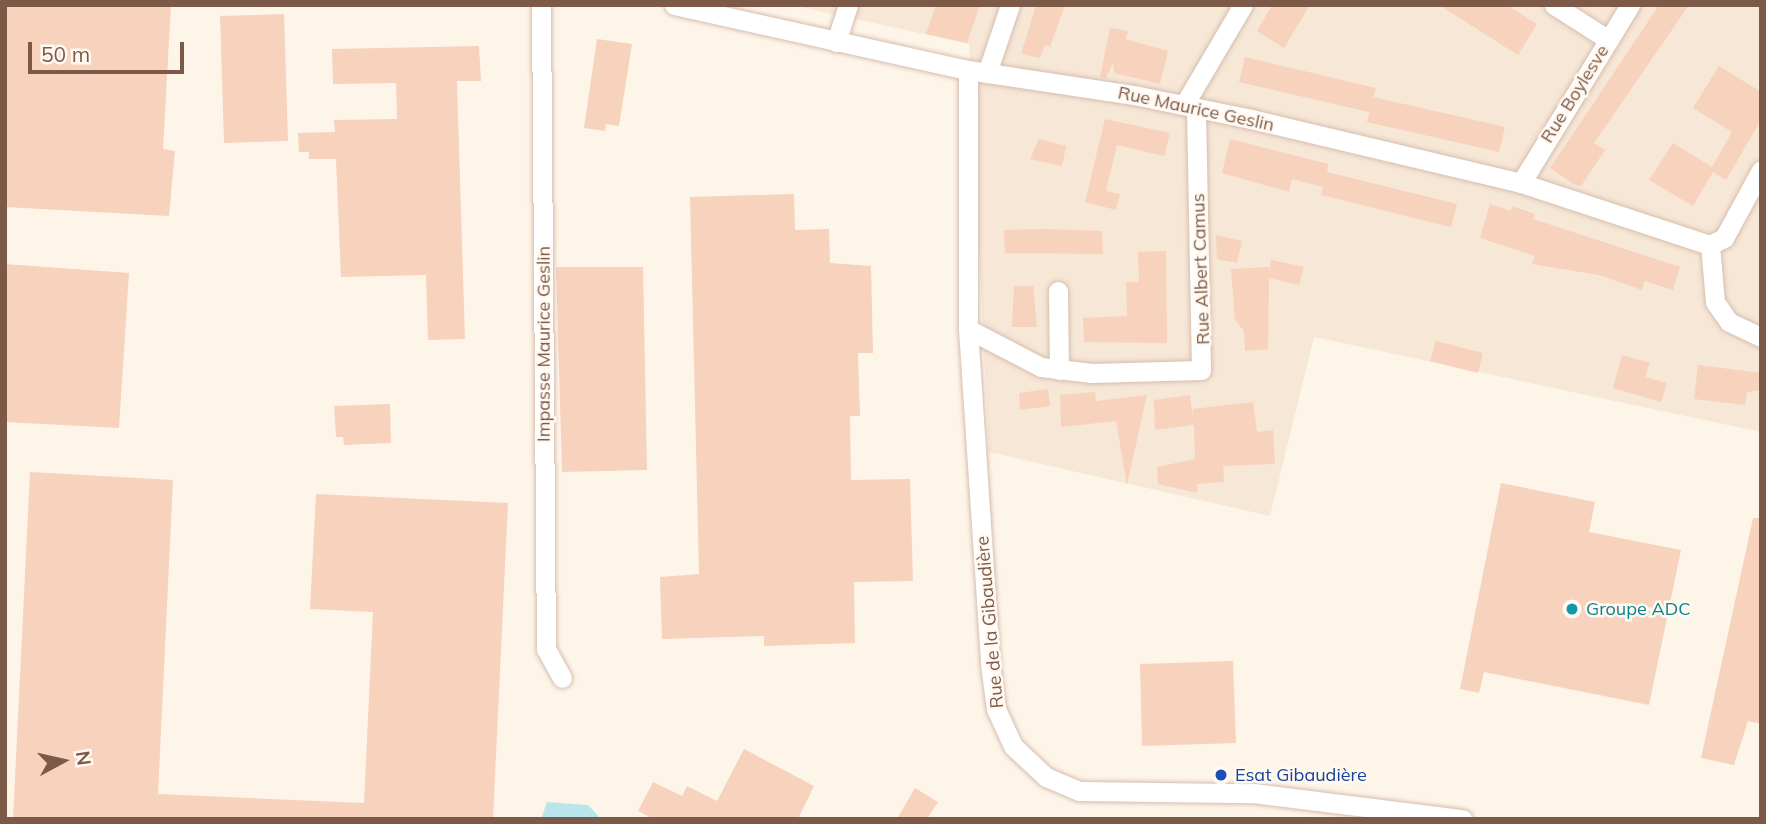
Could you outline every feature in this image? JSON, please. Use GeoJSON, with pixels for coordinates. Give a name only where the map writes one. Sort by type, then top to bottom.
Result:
{"type":"FeatureCollection","features":[{"type":"Feature","properties":{"kind":"street","name":"Impasse Maurice Geslin"},"geometry":{"type":"LineString","coordinates":[[541,5],[546,649],[562,678]]}},
{"type":"Feature","properties":{"kind":"street","name":"Rue Maurice Geslin"},"geometry":{"type":"LineString","coordinates":[[674,5],[977,72],[1190,107],[1521,183],[1710,245]]}},
{"type":"Feature","properties":{"kind":"street"},"geometry":{"type":"LineString","coordinates":[[836,42],[848,5]]}},
{"type":"Feature","properties":{"kind":"street","name":"Rue de la Gibaudière"},"geometry":{"type":"LineString","coordinates":[[1010,5],[977,72],[968,329],[993,690],[1006,735],[1030,765],[1063,786],[1096,793],[1264,794],[1462,819]]}},
{"type":"Feature","properties":{"kind":"street"},"geometry":{"type":"LineString","coordinates":[[1190,107],[1243,5]]}},
{"type":"Feature","properties":{"kind":"street"},"geometry":{"type":"LineString","coordinates":[[1554,5],[1609,40]]}},
{"type":"Feature","properties":{"kind":"street","name":"Rue Boylesve"},"geometry":{"type":"LineString","coordinates":[[1521,183],[1630,5]]}},
{"type":"Feature","properties":{"kind":"street","name":"Rue Albert Camus"},"geometry":{"type":"LineString","coordinates":[[968,329],[1011,356],[1059,370],[1191,373],[1203,365],[1190,107]]}},
{"type":"Feature","properties":{"kind":"street"},"geometry":{"type":"LineString","coordinates":[[1761,170],[1724,238],[1710,245],[1715,302],[1728,322],[1761,337]]}},
{"type":"Feature","properties":{"kind":"street"},"geometry":{"type":"LineString","coordinates":[[1058,291],[1059,370]]}},
{"type":"Feature","properties":{"kind":"shaded area"},"geometry":{"type":"Polygon","coordinates":[[[792,5],[1761,5],[1761,432],[1314,337],[1270,516],[989,452],[969,44],[792,5]]]}},
{"type":"Feature","properties":{"kind":"water"},"geometry":{"type":"Polygon","coordinates":[[[547,802],[588,805],[601,819],[541,819],[547,802]]]}},
{"type":"Feature","properties":{"kind":"building"},"geometry":{"type":"Polygon","coordinates":[[[7,5],[171,5],[163,149],[175,151],[169,216],[5,207],[7,5]]]}},
{"type":"Feature","properties":{"kind":"building"},"geometry":{"type":"Polygon","coordinates":[[[936,5],[980,5],[967,43],[926,34],[936,5]]]}},
{"type":"Feature","properties":{"kind":"building"},"geometry":{"type":"Polygon","coordinates":[[[1036,5],[1065,5],[1050,47],[1045,45],[1040,58],[1021,54],[1036,5]]]}},
{"type":"Feature","properties":{"kind":"building"},"geometry":{"type":"Polygon","coordinates":[[[1272,5],[1310,5],[1284,48],[1257,31],[1272,5]]]}},
{"type":"Feature","properties":{"kind":"building"},"geometry":{"type":"Polygon","coordinates":[[[1439,5],[1507,5],[1537,24],[1518,55],[1439,5]]]}},
{"type":"Feature","properties":{"kind":"building"},"geometry":{"type":"Polygon","coordinates":[[[1659,5],[1689,5],[1594,143],[1605,150],[1581,186],[1573,184],[1550,168],[1659,5]]]}},
{"type":"Feature","properties":{"kind":"building"},"geometry":{"type":"Polygon","coordinates":[[[284,14],[288,141],[224,143],[220,16],[284,14]]]}},
{"type":"Feature","properties":{"kind":"building"},"geometry":{"type":"Polygon","coordinates":[[[1110,28],[1129,31],[1125,39],[1168,51],[1160,84],[1114,73],[1113,63],[1106,78],[1100,77],[1110,28]]]}},
{"type":"Feature","properties":{"kind":"building"},"geometry":{"type":"Polygon","coordinates":[[[597,39],[632,44],[619,126],[606,124],[605,131],[584,128],[597,39]]]}},
{"type":"Feature","properties":{"kind":"building"},"geometry":{"type":"Polygon","coordinates":[[[479,46],[481,81],[457,81],[465,339],[428,340],[426,275],[341,277],[336,159],[309,159],[309,152],[299,152],[298,133],[335,132],[334,120],[397,119],[396,83],[333,84],[332,49],[479,46]]]}},
{"type":"Feature","properties":{"kind":"building"},"geometry":{"type":"Polygon","coordinates":[[[1245,57],[1376,88],[1373,97],[1505,127],[1499,152],[1367,122],[1372,102],[1369,112],[1239,82],[1245,57]]]}},
{"type":"Feature","properties":{"kind":"building"},"geometry":{"type":"Polygon","coordinates":[[[1719,66],[1761,92],[1761,120],[1726,180],[1713,172],[1693,206],[1649,180],[1673,143],[1712,167],[1732,132],[1693,108],[1719,66]]]}},
{"type":"Feature","properties":{"kind":"building"},"geometry":{"type":"Polygon","coordinates":[[[1105,119],[1170,133],[1164,156],[1117,145],[1106,191],[1120,194],[1116,210],[1085,202],[1105,119]]]}},
{"type":"Feature","properties":{"kind":"building"},"geometry":{"type":"Polygon","coordinates":[[[1039,139],[1066,146],[1062,166],[1030,159],[1039,139]]]}},
{"type":"Feature","properties":{"kind":"building"},"geometry":{"type":"Polygon","coordinates":[[[1230,139],[1328,164],[1327,172],[1457,204],[1451,227],[1321,195],[1323,187],[1292,179],[1289,192],[1222,173],[1230,139]]]}},
{"type":"Feature","properties":{"kind":"building"},"geometry":{"type":"Polygon","coordinates":[[[794,194],[795,230],[829,229],[830,263],[871,266],[873,353],[858,353],[860,416],[850,416],[851,480],[910,479],[913,581],[854,582],[855,643],[764,646],[764,636],[662,639],[660,577],[699,574],[690,197],[794,194]]]}},
{"type":"Feature","properties":{"kind":"building"},"geometry":{"type":"Polygon","coordinates":[[[1490,204],[1511,211],[1512,206],[1535,214],[1533,219],[1680,267],[1673,290],[1645,281],[1642,290],[1599,275],[1532,264],[1535,256],[1480,238],[1490,204]]]}},
{"type":"Feature","properties":{"kind":"building"},"geometry":{"type":"Polygon","coordinates":[[[1004,230],[1102,231],[1103,254],[1005,253],[1004,230]]]}},
{"type":"Feature","properties":{"kind":"building"},"geometry":{"type":"Polygon","coordinates":[[[1216,235],[1242,241],[1237,263],[1217,259],[1216,235]]]}},
{"type":"Feature","properties":{"kind":"building"},"geometry":{"type":"Polygon","coordinates":[[[1166,251],[1167,343],[1084,342],[1083,318],[1127,316],[1126,282],[1139,282],[1138,252],[1166,251]]]}},
{"type":"Feature","properties":{"kind":"building"},"geometry":{"type":"Polygon","coordinates":[[[1271,260],[1304,267],[1299,285],[1269,278],[1268,349],[1245,351],[1244,331],[1235,320],[1231,269],[1269,267],[1269,271],[1271,260]]]}},
{"type":"Feature","properties":{"kind":"building"},"geometry":{"type":"Polygon","coordinates":[[[5,264],[129,273],[119,428],[5,422],[5,264]]]}},
{"type":"Feature","properties":{"kind":"building"},"geometry":{"type":"Polygon","coordinates":[[[556,267],[643,267],[647,470],[562,472],[556,267]]]}},
{"type":"Feature","properties":{"kind":"building"},"geometry":{"type":"Polygon","coordinates":[[[1014,286],[1033,286],[1037,327],[1012,327],[1014,286]]]}},
{"type":"Feature","properties":{"kind":"building"},"geometry":{"type":"Polygon","coordinates":[[[1436,341],[1483,353],[1478,373],[1430,361],[1436,341]]]}},
{"type":"Feature","properties":{"kind":"building"},"geometry":{"type":"Polygon","coordinates":[[[1622,355],[1650,363],[1645,377],[1667,383],[1661,402],[1613,388],[1622,355]]]}},
{"type":"Feature","properties":{"kind":"building"},"geometry":{"type":"Polygon","coordinates":[[[1698,365],[1761,373],[1761,390],[1747,392],[1745,405],[1694,399],[1698,365]]]}},
{"type":"Feature","properties":{"kind":"building"},"geometry":{"type":"Polygon","coordinates":[[[1048,389],[1050,406],[1020,410],[1019,393],[1048,389]]]}},
{"type":"Feature","properties":{"kind":"building"},"geometry":{"type":"Polygon","coordinates":[[[1095,392],[1096,401],[1147,395],[1127,485],[1116,421],[1061,427],[1060,395],[1095,392]]]}},
{"type":"Feature","properties":{"kind":"building"},"geometry":{"type":"Polygon","coordinates":[[[1190,395],[1193,418],[1193,409],[1253,402],[1257,432],[1273,430],[1275,464],[1223,466],[1224,482],[1197,484],[1197,493],[1158,484],[1157,467],[1195,459],[1194,425],[1155,430],[1154,400],[1190,395]]]}},
{"type":"Feature","properties":{"kind":"building"},"geometry":{"type":"Polygon","coordinates":[[[390,404],[391,443],[344,445],[343,437],[336,437],[334,406],[390,404]]]}},
{"type":"Feature","properties":{"kind":"building"},"geometry":{"type":"Polygon","coordinates":[[[30,472],[173,480],[158,794],[364,803],[373,612],[310,609],[316,494],[508,503],[493,819],[13,819],[30,472]]]}},
{"type":"Feature","properties":{"kind":"building","name":"Groupe ADC"},"geometry":{"type":"Polygon","coordinates":[[[1501,483],[1595,502],[1589,532],[1681,550],[1649,705],[1484,672],[1479,693],[1460,689],[1501,483]]]}},
{"type":"Feature","properties":{"kind":"building"},"geometry":{"type":"Polygon","coordinates":[[[1753,518],[1761,518],[1761,724],[1748,721],[1734,765],[1701,758],[1753,518]]]}},
{"type":"Feature","properties":{"kind":"building"},"geometry":{"type":"Polygon","coordinates":[[[1233,661],[1236,743],[1142,746],[1140,664],[1233,661]]]}},
{"type":"Feature","properties":{"kind":"building"},"geometry":{"type":"Polygon","coordinates":[[[744,749],[814,786],[798,819],[653,819],[638,811],[653,782],[682,796],[687,786],[717,801],[744,749]]]}},
{"type":"Feature","properties":{"kind":"building"},"geometry":{"type":"Polygon","coordinates":[[[915,788],[938,802],[927,819],[897,819],[915,788]]]}},
{"type":"Feature","properties":{"kind":"place","name":"Groupe ADC"},"geometry":{"type":"Point","coordinates":[1572,609]}},
{"type":"Feature","properties":{"kind":"place","name":"Esat Gibaudière"},"geometry":{"type":"Point","coordinates":[1221,775]}}]}
